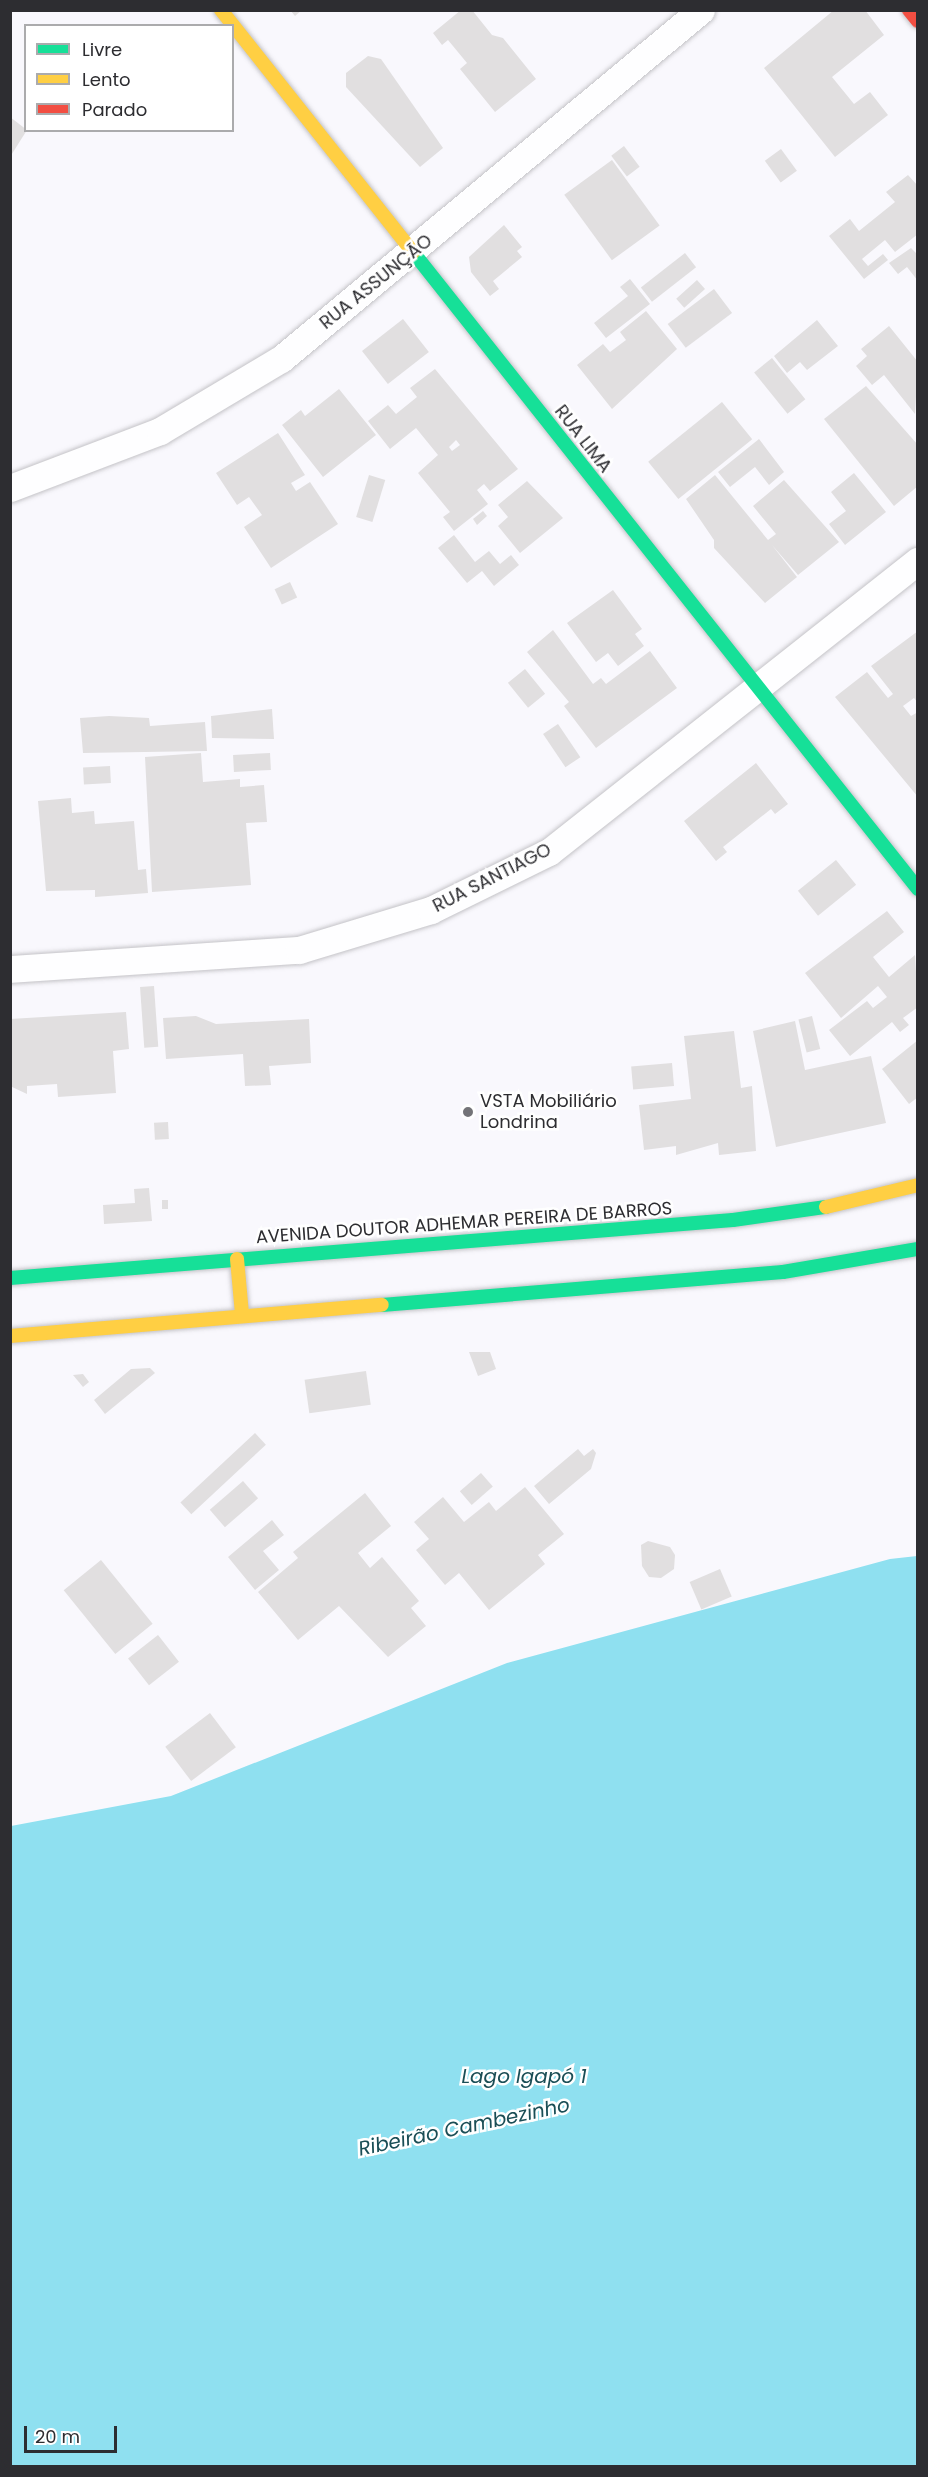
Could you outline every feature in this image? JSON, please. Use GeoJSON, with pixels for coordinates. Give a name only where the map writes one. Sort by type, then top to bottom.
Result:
{"type":"FeatureCollection","features":[{"type":"Feature","properties":{"kind":"street","name":"RUA LIMA"},"geometry":{"type":"LineString","coordinates":[[221,10],[232,24]]}},
{"type":"Feature","properties":{"kind":"street","name":"RUA ASSUNÇÃO"},"geometry":{"type":"LineString","coordinates":[[10,488],[160,431],[281,359],[413,252],[701,10]]}},
{"type":"Feature","properties":{"kind":"street"},"geometry":{"type":"LineString","coordinates":[[909,10],[918,21]]}},
{"type":"Feature","properties":{"kind":"street","name":"RUA LIMA"},"geometry":{"type":"LineString","coordinates":[[234,26],[757,690],[918,889]]}},
{"type":"Feature","properties":{"kind":"street","name":"RUA SANTIAGO"},"geometry":{"type":"LineString","coordinates":[[10,969],[299,950],[431,910],[549,852],[918,561]]}},
{"type":"Feature","properties":{"kind":"street","name":"AVENIDA DOUTOR ADHEMAR PEREIRA DE BARROS"},"geometry":{"type":"LineString","coordinates":[[10,1278],[733,1220],[855,1203],[918,1185]]}},
{"type":"Feature","properties":{"kind":"street"},"geometry":{"type":"LineString","coordinates":[[10,1336],[242,1314],[783,1272],[883,1259],[918,1249]]}},
{"type":"Feature","properties":{"kind":"street"},"geometry":{"type":"LineString","coordinates":[[237,1259],[242,1314]]}},
{"type":"Feature","properties":{"kind":"water","name":"Lago Igapó 1"},"geometry":{"type":"Polygon","coordinates":[[[917,1556],[917,2466],[11,2466],[11,1826],[171,1796],[507,1663],[890,1559],[917,1556]]]}},
{"type":"Feature","properties":{"kind":"building"},"geometry":{"type":"Polygon","coordinates":[[[290,10],[302,10],[295,16],[290,10]]]}},
{"type":"Feature","properties":{"kind":"building"},"geometry":{"type":"Polygon","coordinates":[[[461,10],[472,10],[492,35],[503,38],[536,79],[495,112],[460,69],[467,63],[448,40],[442,45],[433,33],[461,10]]]}},
{"type":"Feature","properties":{"kind":"building"},"geometry":{"type":"Polygon","coordinates":[[[834,10],[865,10],[884,35],[832,77],[854,104],[870,92],[888,115],[835,157],[764,68],[834,10]]]}},
{"type":"Feature","properties":{"kind":"building"},"geometry":{"type":"Polygon","coordinates":[[[368,56],[381,59],[443,148],[420,167],[346,87],[346,73],[368,56]]]}},
{"type":"Feature","properties":{"kind":"building"},"geometry":{"type":"Polygon","coordinates":[[[10,117],[24,128],[26,132],[10,157],[10,117]]]}},
{"type":"Feature","properties":{"kind":"building"},"geometry":{"type":"Polygon","coordinates":[[[624,146],[640,167],[627,176],[611,156],[624,146]]]}},
{"type":"Feature","properties":{"kind":"building"},"geometry":{"type":"Polygon","coordinates":[[[781,149],[797,171],[781,183],[765,161],[781,149]]]}},
{"type":"Feature","properties":{"kind":"building"},"geometry":{"type":"Polygon","coordinates":[[[612,160],[660,226],[612,260],[564,195],[612,160]]]}},
{"type":"Feature","properties":{"kind":"building"},"geometry":{"type":"Polygon","coordinates":[[[908,175],[918,186],[918,234],[895,252],[885,240],[862,259],[868,266],[883,254],[888,260],[864,279],[829,236],[850,219],[859,231],[895,202],[886,192],[908,175]]]}},
{"type":"Feature","properties":{"kind":"building"},"geometry":{"type":"Polygon","coordinates":[[[504,225],[522,247],[517,251],[522,257],[493,281],[499,289],[490,296],[471,272],[469,257],[504,225]]]}},
{"type":"Feature","properties":{"kind":"building"},"geometry":{"type":"Polygon","coordinates":[[[911,248],[918,255],[918,281],[907,267],[898,274],[889,263],[911,248]]]}},
{"type":"Feature","properties":{"kind":"building"},"geometry":{"type":"Polygon","coordinates":[[[685,253],[696,267],[652,302],[641,287],[685,253]]]}},
{"type":"Feature","properties":{"kind":"building"},"geometry":{"type":"Polygon","coordinates":[[[630,279],[650,304],[606,338],[594,323],[628,296],[620,287],[630,279]]]}},
{"type":"Feature","properties":{"kind":"building"},"geometry":{"type":"Polygon","coordinates":[[[697,280],[705,289],[684,308],[676,299],[697,280]]]}},
{"type":"Feature","properties":{"kind":"building"},"geometry":{"type":"Polygon","coordinates":[[[714,289],[732,313],[686,348],[668,324],[714,289]]]}},
{"type":"Feature","properties":{"kind":"building"},"geometry":{"type":"Polygon","coordinates":[[[646,311],[677,349],[612,409],[577,365],[603,344],[610,352],[626,340],[620,332],[646,311]]]}},
{"type":"Feature","properties":{"kind":"building"},"geometry":{"type":"Polygon","coordinates":[[[403,319],[429,352],[388,384],[362,351],[403,319]]]}},
{"type":"Feature","properties":{"kind":"building"},"geometry":{"type":"Polygon","coordinates":[[[817,320],[838,346],[807,370],[800,362],[787,373],[774,356],[817,320]]]}},
{"type":"Feature","properties":{"kind":"building"},"geometry":{"type":"Polygon","coordinates":[[[889,326],[918,362],[915,414],[884,375],[872,385],[856,366],[867,356],[861,349],[889,326]]]}},
{"type":"Feature","properties":{"kind":"building"},"geometry":{"type":"Polygon","coordinates":[[[772,358],[805,399],[787,414],[754,372],[772,358]]]}},
{"type":"Feature","properties":{"kind":"building"},"geometry":{"type":"Polygon","coordinates":[[[435,369],[518,469],[490,491],[484,484],[477,490],[488,504],[454,531],[443,517],[450,512],[418,473],[438,455],[416,428],[390,449],[368,421],[388,405],[396,414],[417,397],[410,388],[435,369]],[[456,440],[449,447],[452,451],[460,445],[456,440]]]}},
{"type":"Feature","properties":{"kind":"building"},"geometry":{"type":"Polygon","coordinates":[[[866,386],[918,445],[918,486],[894,506],[824,419],[866,386]]]}},
{"type":"Feature","properties":{"kind":"building"},"geometry":{"type":"Polygon","coordinates":[[[339,389],[376,435],[323,477],[282,425],[301,410],[305,416],[339,389]]]}},
{"type":"Feature","properties":{"kind":"building"},"geometry":{"type":"Polygon","coordinates":[[[722,402],[752,439],[678,499],[648,462],[722,402]]]}},
{"type":"Feature","properties":{"kind":"building"},"geometry":{"type":"Polygon","coordinates":[[[278,433],[305,475],[291,483],[296,491],[310,482],[338,524],[271,568],[244,527],[262,515],[249,497],[237,505],[216,473],[278,433]]]}},
{"type":"Feature","properties":{"kind":"building"},"geometry":{"type":"Polygon","coordinates":[[[759,439],[784,472],[769,485],[755,467],[730,487],[718,472],[759,439]]]}},
{"type":"Feature","properties":{"kind":"building"},"geometry":{"type":"Polygon","coordinates":[[[854,473],[886,512],[845,545],[829,524],[846,511],[831,492],[854,473]]]}},
{"type":"Feature","properties":{"kind":"building"},"geometry":{"type":"Polygon","coordinates":[[[369,475],[385,480],[372,522],[356,517],[369,475]]]}},
{"type":"Feature","properties":{"kind":"building"},"geometry":{"type":"Polygon","coordinates":[[[715,475],[768,540],[776,534],[753,506],[784,480],[839,542],[798,575],[772,545],[797,577],[765,603],[714,548],[714,540],[686,499],[715,475]]]}},
{"type":"Feature","properties":{"kind":"building"},"geometry":{"type":"Polygon","coordinates":[[[527,481],[563,518],[520,553],[498,526],[508,517],[498,505],[527,481]]]}},
{"type":"Feature","properties":{"kind":"building"},"geometry":{"type":"Polygon","coordinates":[[[483,511],[487,516],[477,525],[473,519],[483,511]]]}},
{"type":"Feature","properties":{"kind":"building"},"geometry":{"type":"Polygon","coordinates":[[[454,535],[475,562],[489,551],[500,564],[511,555],[519,565],[494,586],[482,571],[467,583],[438,548],[454,535]]]}},
{"type":"Feature","properties":{"kind":"building"},"geometry":{"type":"Polygon","coordinates":[[[290,582],[297,597],[282,605],[275,589],[290,582]]]}},
{"type":"Feature","properties":{"kind":"building"},"geometry":{"type":"Polygon","coordinates":[[[613,590],[642,629],[635,634],[644,646],[618,666],[608,653],[596,662],[567,623],[613,590]]]}},
{"type":"Feature","properties":{"kind":"building"},"geometry":{"type":"Polygon","coordinates":[[[553,630],[593,684],[601,678],[606,684],[650,651],[677,688],[596,748],[564,706],[569,702],[527,652],[553,630]]]}},
{"type":"Feature","properties":{"kind":"building"},"geometry":{"type":"Polygon","coordinates":[[[918,631],[918,703],[914,698],[903,706],[911,716],[918,712],[918,797],[835,697],[867,672],[888,698],[893,694],[871,666],[918,631]]]}},
{"type":"Feature","properties":{"kind":"building"},"geometry":{"type":"Polygon","coordinates":[[[525,669],[545,694],[528,708],[508,683],[525,669]]]}},
{"type":"Feature","properties":{"kind":"building"},"geometry":{"type":"Polygon","coordinates":[[[272,709],[274,739],[212,738],[211,716],[272,709]]]}},
{"type":"Feature","properties":{"kind":"building"},"geometry":{"type":"Polygon","coordinates":[[[109,716],[149,718],[150,726],[205,722],[207,751],[83,753],[80,718],[109,716]]]}},
{"type":"Feature","properties":{"kind":"building"},"geometry":{"type":"Polygon","coordinates":[[[558,724],[580,757],[565,767],[543,734],[558,724]]]}},
{"type":"Feature","properties":{"kind":"building"},"geometry":{"type":"Polygon","coordinates":[[[201,753],[203,782],[240,779],[240,787],[264,785],[267,822],[246,823],[251,885],[152,892],[145,757],[201,753]]]}},
{"type":"Feature","properties":{"kind":"building"},"geometry":{"type":"Polygon","coordinates":[[[270,753],[271,770],[234,772],[233,755],[270,753]]]}},
{"type":"Feature","properties":{"kind":"building"},"geometry":{"type":"Polygon","coordinates":[[[756,763],[788,804],[775,814],[771,809],[723,847],[727,852],[716,861],[684,821],[756,763]]]}},
{"type":"Feature","properties":{"kind":"building"},"geometry":{"type":"Polygon","coordinates":[[[110,766],[111,783],[84,784],[83,767],[110,766]]]}},
{"type":"Feature","properties":{"kind":"building"},"geometry":{"type":"Polygon","coordinates":[[[71,798],[72,813],[94,811],[95,824],[134,821],[138,870],[146,869],[148,893],[95,897],[95,890],[46,891],[38,801],[71,798]]]}},
{"type":"Feature","properties":{"kind":"building"},"geometry":{"type":"Polygon","coordinates":[[[836,860],[856,885],[818,916],[798,891],[836,860]]]}},
{"type":"Feature","properties":{"kind":"building"},"geometry":{"type":"Polygon","coordinates":[[[887,911],[904,932],[873,957],[889,977],[915,955],[918,1007],[903,1018],[909,1025],[900,1032],[892,1022],[850,1056],[829,1030],[867,1001],[873,1008],[887,997],[878,986],[841,1018],[805,973],[887,911]]]}},
{"type":"Feature","properties":{"kind":"building"},"geometry":{"type":"Polygon","coordinates":[[[154,986],[158,1047],[144,1048],[140,987],[154,986]]]}},
{"type":"Feature","properties":{"kind":"building"},"geometry":{"type":"Polygon","coordinates":[[[126,1012],[129,1049],[113,1051],[116,1093],[58,1097],[57,1084],[27,1086],[27,1094],[10,1086],[10,1019],[126,1012]]]}},
{"type":"Feature","properties":{"kind":"building"},"geometry":{"type":"Polygon","coordinates":[[[196,1016],[216,1024],[309,1019],[311,1063],[269,1066],[271,1085],[245,1086],[243,1054],[166,1059],[163,1018],[196,1016]]]}},
{"type":"Feature","properties":{"kind":"building"},"geometry":{"type":"Polygon","coordinates":[[[812,1016],[820,1049],[807,1052],[798,1019],[812,1016]]]}},
{"type":"Feature","properties":{"kind":"building"},"geometry":{"type":"Polygon","coordinates":[[[795,1021],[805,1070],[871,1056],[886,1123],[776,1147],[753,1031],[795,1021]]]}},
{"type":"Feature","properties":{"kind":"building"},"geometry":{"type":"Polygon","coordinates":[[[734,1031],[741,1088],[752,1086],[756,1151],[719,1155],[718,1143],[676,1155],[676,1146],[644,1150],[639,1105],[691,1099],[684,1036],[734,1031]]]}},
{"type":"Feature","properties":{"kind":"building"},"geometry":{"type":"Polygon","coordinates":[[[918,1040],[918,1097],[909,1104],[882,1069],[918,1040]]]}},
{"type":"Feature","properties":{"kind":"building"},"geometry":{"type":"Polygon","coordinates":[[[672,1063],[674,1086],[633,1089],[631,1067],[672,1063]]]}},
{"type":"Feature","properties":{"kind":"building"},"geometry":{"type":"Polygon","coordinates":[[[168,1122],[169,1139],[155,1140],[154,1123],[168,1122]]]}},
{"type":"Feature","properties":{"kind":"building"},"geometry":{"type":"Polygon","coordinates":[[[149,1188],[152,1221],[104,1224],[103,1205],[135,1203],[134,1189],[149,1188]]]}},
{"type":"Feature","properties":{"kind":"building"},"geometry":{"type":"Polygon","coordinates":[[[162,1200],[168,1200],[168,1209],[162,1209],[162,1200]]]}},
{"type":"Feature","properties":{"kind":"building"},"geometry":{"type":"Polygon","coordinates":[[[469,1352],[490,1352],[496,1369],[478,1376],[469,1352]]]}},
{"type":"Feature","properties":{"kind":"building"},"geometry":{"type":"Polygon","coordinates":[[[150,1368],[155,1373],[105,1414],[94,1400],[131,1369],[150,1368]]]}},
{"type":"Feature","properties":{"kind":"building"},"geometry":{"type":"Polygon","coordinates":[[[366,1371],[371,1405],[309,1413],[305,1380],[366,1371]]]}},
{"type":"Feature","properties":{"kind":"building"},"geometry":{"type":"Polygon","coordinates":[[[83,1374],[89,1382],[83,1387],[73,1375],[83,1374]]]}},
{"type":"Feature","properties":{"kind":"building"},"geometry":{"type":"Polygon","coordinates":[[[255,1433],[266,1445],[191,1514],[180,1503],[255,1433]]]}},
{"type":"Feature","properties":{"kind":"building"},"geometry":{"type":"Polygon","coordinates":[[[578,1449],[584,1456],[593,1449],[596,1453],[591,1469],[549,1504],[534,1486],[578,1449]]]}},
{"type":"Feature","properties":{"kind":"building"},"geometry":{"type":"Polygon","coordinates":[[[481,1473],[493,1487],[472,1505],[460,1491],[481,1473]]]}},
{"type":"Feature","properties":{"kind":"building"},"geometry":{"type":"Polygon","coordinates":[[[243,1481],[258,1498],[225,1527],[210,1510],[243,1481]]]}},
{"type":"Feature","properties":{"kind":"building"},"geometry":{"type":"Polygon","coordinates":[[[525,1487],[564,1534],[538,1555],[545,1564],[489,1610],[459,1573],[445,1585],[416,1550],[429,1539],[414,1522],[443,1497],[464,1522],[489,1502],[496,1511],[525,1487]]]}},
{"type":"Feature","properties":{"kind":"building"},"geometry":{"type":"Polygon","coordinates":[[[365,1493],[391,1526],[358,1553],[370,1568],[382,1557],[419,1601],[411,1608],[426,1626],[388,1657],[339,1606],[298,1640],[258,1592],[298,1558],[293,1552],[365,1493]]]}},
{"type":"Feature","properties":{"kind":"building"},"geometry":{"type":"Polygon","coordinates":[[[272,1520],[284,1535],[263,1551],[279,1570],[255,1590],[228,1557],[272,1520]]]}},
{"type":"Feature","properties":{"kind":"building"},"geometry":{"type":"Polygon","coordinates":[[[648,1541],[670,1547],[675,1555],[674,1569],[661,1578],[649,1577],[642,1566],[641,1545],[648,1541]]]}},
{"type":"Feature","properties":{"kind":"building"},"geometry":{"type":"Polygon","coordinates":[[[101,1560],[153,1624],[115,1654],[64,1590],[101,1560]]]}},
{"type":"Feature","properties":{"kind":"building"},"geometry":{"type":"Polygon","coordinates":[[[720,1569],[732,1597],[701,1610],[690,1582],[720,1569]]]}},
{"type":"Feature","properties":{"kind":"building"},"geometry":{"type":"Polygon","coordinates":[[[158,1635],[179,1662],[149,1685],[128,1658],[158,1635]]]}},
{"type":"Feature","properties":{"kind":"building"},"geometry":{"type":"Polygon","coordinates":[[[210,1713],[236,1747],[191,1781],[165,1747],[210,1713]]]}},
{"type":"Feature","properties":{"kind":"traffic: fast"},"geometry":{"type":"LineString","coordinates":[[413,252],[918,889]]}},
{"type":"Feature","properties":{"kind":"traffic: fast"},"geometry":{"type":"LineString","coordinates":[[10,1278],[733,1220],[826,1207]]}},
{"type":"Feature","properties":{"kind":"traffic: fast"},"geometry":{"type":"LineString","coordinates":[[382,1305],[783,1272],[918,1249]]}},
{"type":"Feature","properties":{"kind":"traffic: slow"},"geometry":{"type":"LineString","coordinates":[[221,10],[232,24]]}},
{"type":"Feature","properties":{"kind":"traffic: slow"},"geometry":{"type":"LineString","coordinates":[[234,26],[413,252]]}},
{"type":"Feature","properties":{"kind":"traffic: slow"},"geometry":{"type":"LineString","coordinates":[[826,1207],[918,1185]]}},
{"type":"Feature","properties":{"kind":"traffic: slow"},"geometry":{"type":"LineString","coordinates":[[237,1259],[242,1314]]}},
{"type":"Feature","properties":{"kind":"traffic: slow"},"geometry":{"type":"LineString","coordinates":[[10,1336],[382,1305]]}},
{"type":"Feature","properties":{"kind":"traffic: jam"},"geometry":{"type":"LineString","coordinates":[[909,10],[918,21]]}},
{"type":"Feature","properties":{"kind":"place","name":"VSTA Mobiliário Londrina"},"geometry":{"type":"Point","coordinates":[468,1112]}},
{"type":"Feature","properties":{"kind":"water label","name":"Ribeirão Cambezinho"},"geometry":{"type":"Point","coordinates":[464,2127]}}]}
